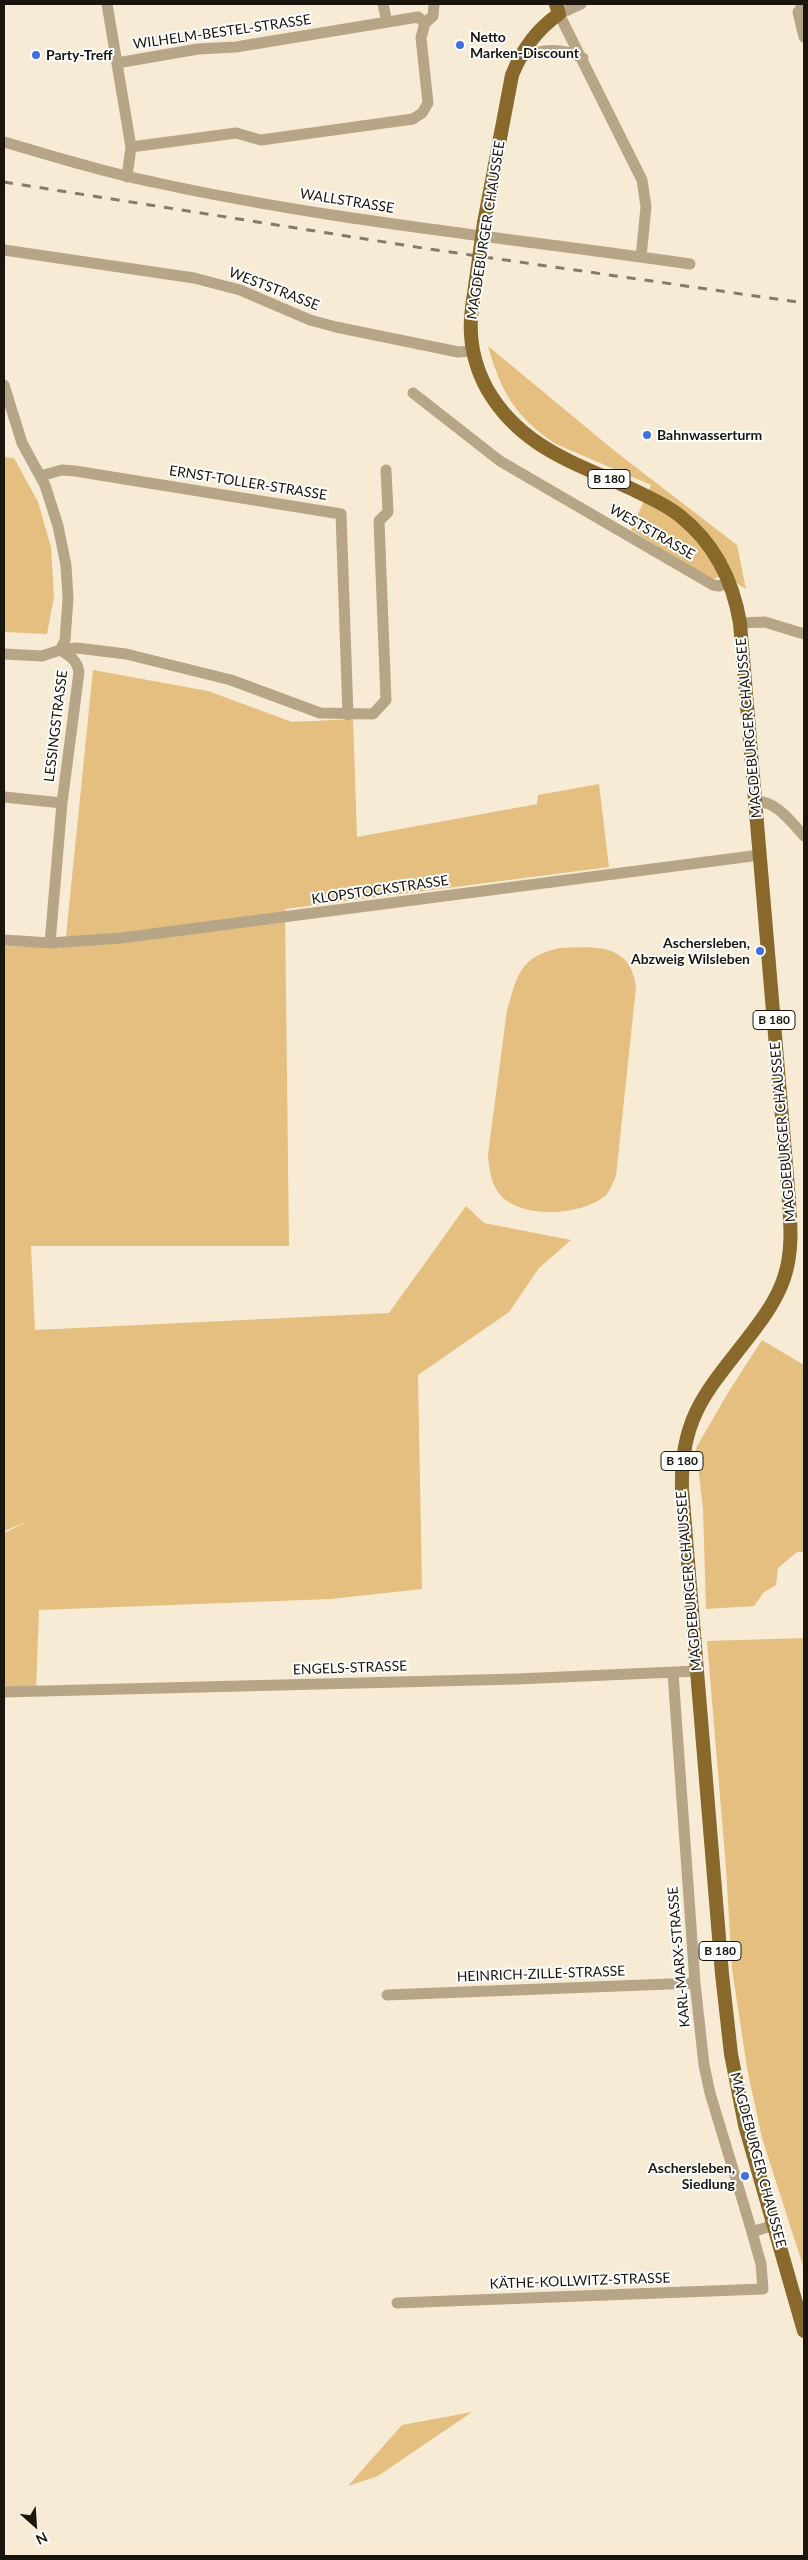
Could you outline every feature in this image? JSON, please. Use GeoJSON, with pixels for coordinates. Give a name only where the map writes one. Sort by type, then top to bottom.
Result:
{"type":"FeatureCollection","features":[{"type":"Feature","properties":{"kind":"main road","name":"MAGDEBURGER CHAUSSEE"},"geometry":{"type":"LineString","coordinates":[[557,9],[518,58],[509,91],[484,224],[470,333],[472,350],[477,366],[492,396],[518,429],[537,444],[553,453],[656,501],[679,515],[706,541],[730,582],[740,623],[790,1221],[790,1252],[788,1266],[779,1291],[762,1319],[707,1391],[692,1420],[683,1449],[682,1489],[728,2039],[745,2125],[804,2330]]}},
{"type":"Feature","properties":{"kind":"street"},"geometry":{"type":"LineString","coordinates":[[107,4],[131,147],[127,176]]}},
{"type":"Feature","properties":{"kind":"street"},"geometry":{"type":"LineString","coordinates":[[384,4],[387,22]]}},
{"type":"Feature","properties":{"kind":"street"},"geometry":{"type":"LineString","coordinates":[[131,147],[236,133],[261,140],[413,119],[422,113],[428,104],[420,38],[424,24],[433,16],[434,4]]}},
{"type":"Feature","properties":{"kind":"street"},"geometry":{"type":"LineString","coordinates":[[581,4],[557,9],[642,180],[646,207],[641,257]]}},
{"type":"Feature","properties":{"kind":"street"},"geometry":{"type":"LineString","coordinates":[[804,4],[798,12],[804,37]]}},
{"type":"Feature","properties":{"kind":"street","name":"WILHELM-BESTEL-STRASSE"},"geometry":{"type":"LineString","coordinates":[[117,63],[198,50],[236,47],[418,17],[424,24]]}},
{"type":"Feature","properties":{"kind":"street"},"geometry":{"type":"LineString","coordinates":[[518,58],[537,51],[553,50],[583,58]]}},
{"type":"Feature","properties":{"kind":"street","name":"WALLSTRASSE"},"geometry":{"type":"LineString","coordinates":[[4,142],[127,176],[191,190],[356,218],[690,264]]}},
{"type":"Feature","properties":{"kind":"street","name":"WESTSTRASSE"},"geometry":{"type":"LineString","coordinates":[[4,250],[194,278],[240,290],[310,320],[336,327],[458,352],[472,350]]}},
{"type":"Feature","properties":{"kind":"street","name":"LESSINGSTRASSE"},"geometry":{"type":"LineString","coordinates":[[4,385],[22,443],[40,476],[54,511],[66,566],[67,618],[65,641],[60,650],[73,658],[78,664],[79,672],[62,802],[50,943]]}},
{"type":"Feature","properties":{"kind":"street","name":"WESTSTRASSE"},"geometry":{"type":"LineString","coordinates":[[413,393],[500,461],[713,585],[719,586],[730,582]]}},
{"type":"Feature","properties":{"kind":"street","name":"ERNST-TOLLER-STRASSE"},"geometry":{"type":"LineString","coordinates":[[40,476],[62,470],[75,471],[341,514],[348,715]]}},
{"type":"Feature","properties":{"kind":"street"},"geometry":{"type":"LineString","coordinates":[[4,654],[42,656],[60,650],[96,650],[152,659],[231,680],[320,713],[373,714],[386,700],[379,522],[388,512],[386,470]]}},
{"type":"Feature","properties":{"kind":"street"},"geometry":{"type":"LineString","coordinates":[[740,623],[765,622],[804,634]]}},
{"type":"Feature","properties":{"kind":"street"},"geometry":{"type":"LineString","coordinates":[[4,797],[62,802]]}},
{"type":"Feature","properties":{"kind":"street"},"geometry":{"type":"LineString","coordinates":[[756,802],[767,802],[778,809],[804,836]]}},
{"type":"Feature","properties":{"kind":"street","name":"KLOPSTOCKSTRASSE"},"geometry":{"type":"LineString","coordinates":[[4,940],[50,943],[121,938],[760,855]]}},
{"type":"Feature","properties":{"kind":"street","name":"ENGELS-STRASSE"},"geometry":{"type":"LineString","coordinates":[[4,1692],[697,1671]]}},
{"type":"Feature","properties":{"kind":"street","name":"KARL-MARX-STRASSE"},"geometry":{"type":"LineString","coordinates":[[673,1673],[695,1983],[704,2065],[710,2093],[762,2264],[763,2290]]}},
{"type":"Feature","properties":{"kind":"street","name":"HEINRICH-ZILLE-STRASSE"},"geometry":{"type":"LineString","coordinates":[[387,1995],[695,1983]]}},
{"type":"Feature","properties":{"kind":"street"},"geometry":{"type":"LineString","coordinates":[[752,2232],[774,2225]]}},
{"type":"Feature","properties":{"kind":"street","name":"KÄTHE-KOLLWITZ-STRASSE"},"geometry":{"type":"LineString","coordinates":[[397,2303],[763,2290]]}},
{"type":"Feature","properties":{"kind":"shaded area"},"geometry":{"type":"Polygon","coordinates":[[[488,346],[616,452],[737,545],[746,589],[723,575],[712,580],[631,530],[651,485],[556,444],[530,424],[504,390],[488,346]]]}},
{"type":"Feature","properties":{"kind":"shaded area"},"geometry":{"type":"Polygon","coordinates":[[[4,457],[14,458],[38,502],[51,547],[54,597],[47,634],[4,632],[4,457]]]}},
{"type":"Feature","properties":{"kind":"shaded area"},"geometry":{"type":"Polygon","coordinates":[[[93,670],[208,691],[292,722],[353,719],[357,837],[537,804],[538,795],[599,784],[609,867],[285,909],[289,1246],[31,1246],[35,1330],[389,1313],[466,1206],[484,1223],[571,1240],[539,1268],[509,1312],[418,1375],[422,1589],[331,1599],[39,1610],[36,1691],[4,1692],[4,1533],[29,1521],[4,1531],[4,946],[61,948],[66,936],[93,670]]]}},
{"type":"Feature","properties":{"kind":"shaded area"},"geometry":{"type":"Polygon","coordinates":[[[585,947],[609,950],[626,962],[632,972],[636,987],[616,1176],[607,1194],[594,1203],[580,1208],[548,1212],[517,1206],[505,1199],[492,1181],[488,1155],[507,1010],[514,987],[522,969],[528,963],[546,952],[559,948],[585,947]]]}},
{"type":"Feature","properties":{"kind":"shaded area"},"geometry":{"type":"Polygon","coordinates":[[[762,1340],[804,1365],[804,1552],[797,1552],[778,1568],[776,1585],[764,1592],[754,1606],[706,1609],[703,1509],[696,1448],[729,1391],[762,1340]]]}},
{"type":"Feature","properties":{"kind":"shaded area"},"geometry":{"type":"Polygon","coordinates":[[[804,1638],[804,2269],[762,2138],[747,2068],[732,1969],[726,1868],[707,1641],[804,1638]]]}},
{"type":"Feature","properties":{"kind":"shaded area"},"geometry":{"type":"Polygon","coordinates":[[[472,2412],[378,2476],[348,2486],[402,2425],[472,2412]]]}},
{"type":"Feature","properties":{"kind":"railway"},"geometry":{"type":"LineString","coordinates":[[4,182],[429,249],[804,303]]}},
{"type":"Feature","properties":{"kind":"place","name":"Netto Marken-Discount"},"geometry":{"type":"Point","coordinates":[460,45]}},
{"type":"Feature","properties":{"kind":"place","name":"Party-Treff"},"geometry":{"type":"Point","coordinates":[36,55]}},
{"type":"Feature","properties":{"kind":"place","name":"Bahnwasserturm"},"geometry":{"type":"Point","coordinates":[647,435]}},
{"type":"Feature","properties":{"kind":"place","name":"Aschersleben, Abzweig Wilsleben"},"geometry":{"type":"Point","coordinates":[760,951]}},
{"type":"Feature","properties":{"kind":"place","name":"Aschersleben, Siedlung"},"geometry":{"type":"Point","coordinates":[745,2176]}}]}
